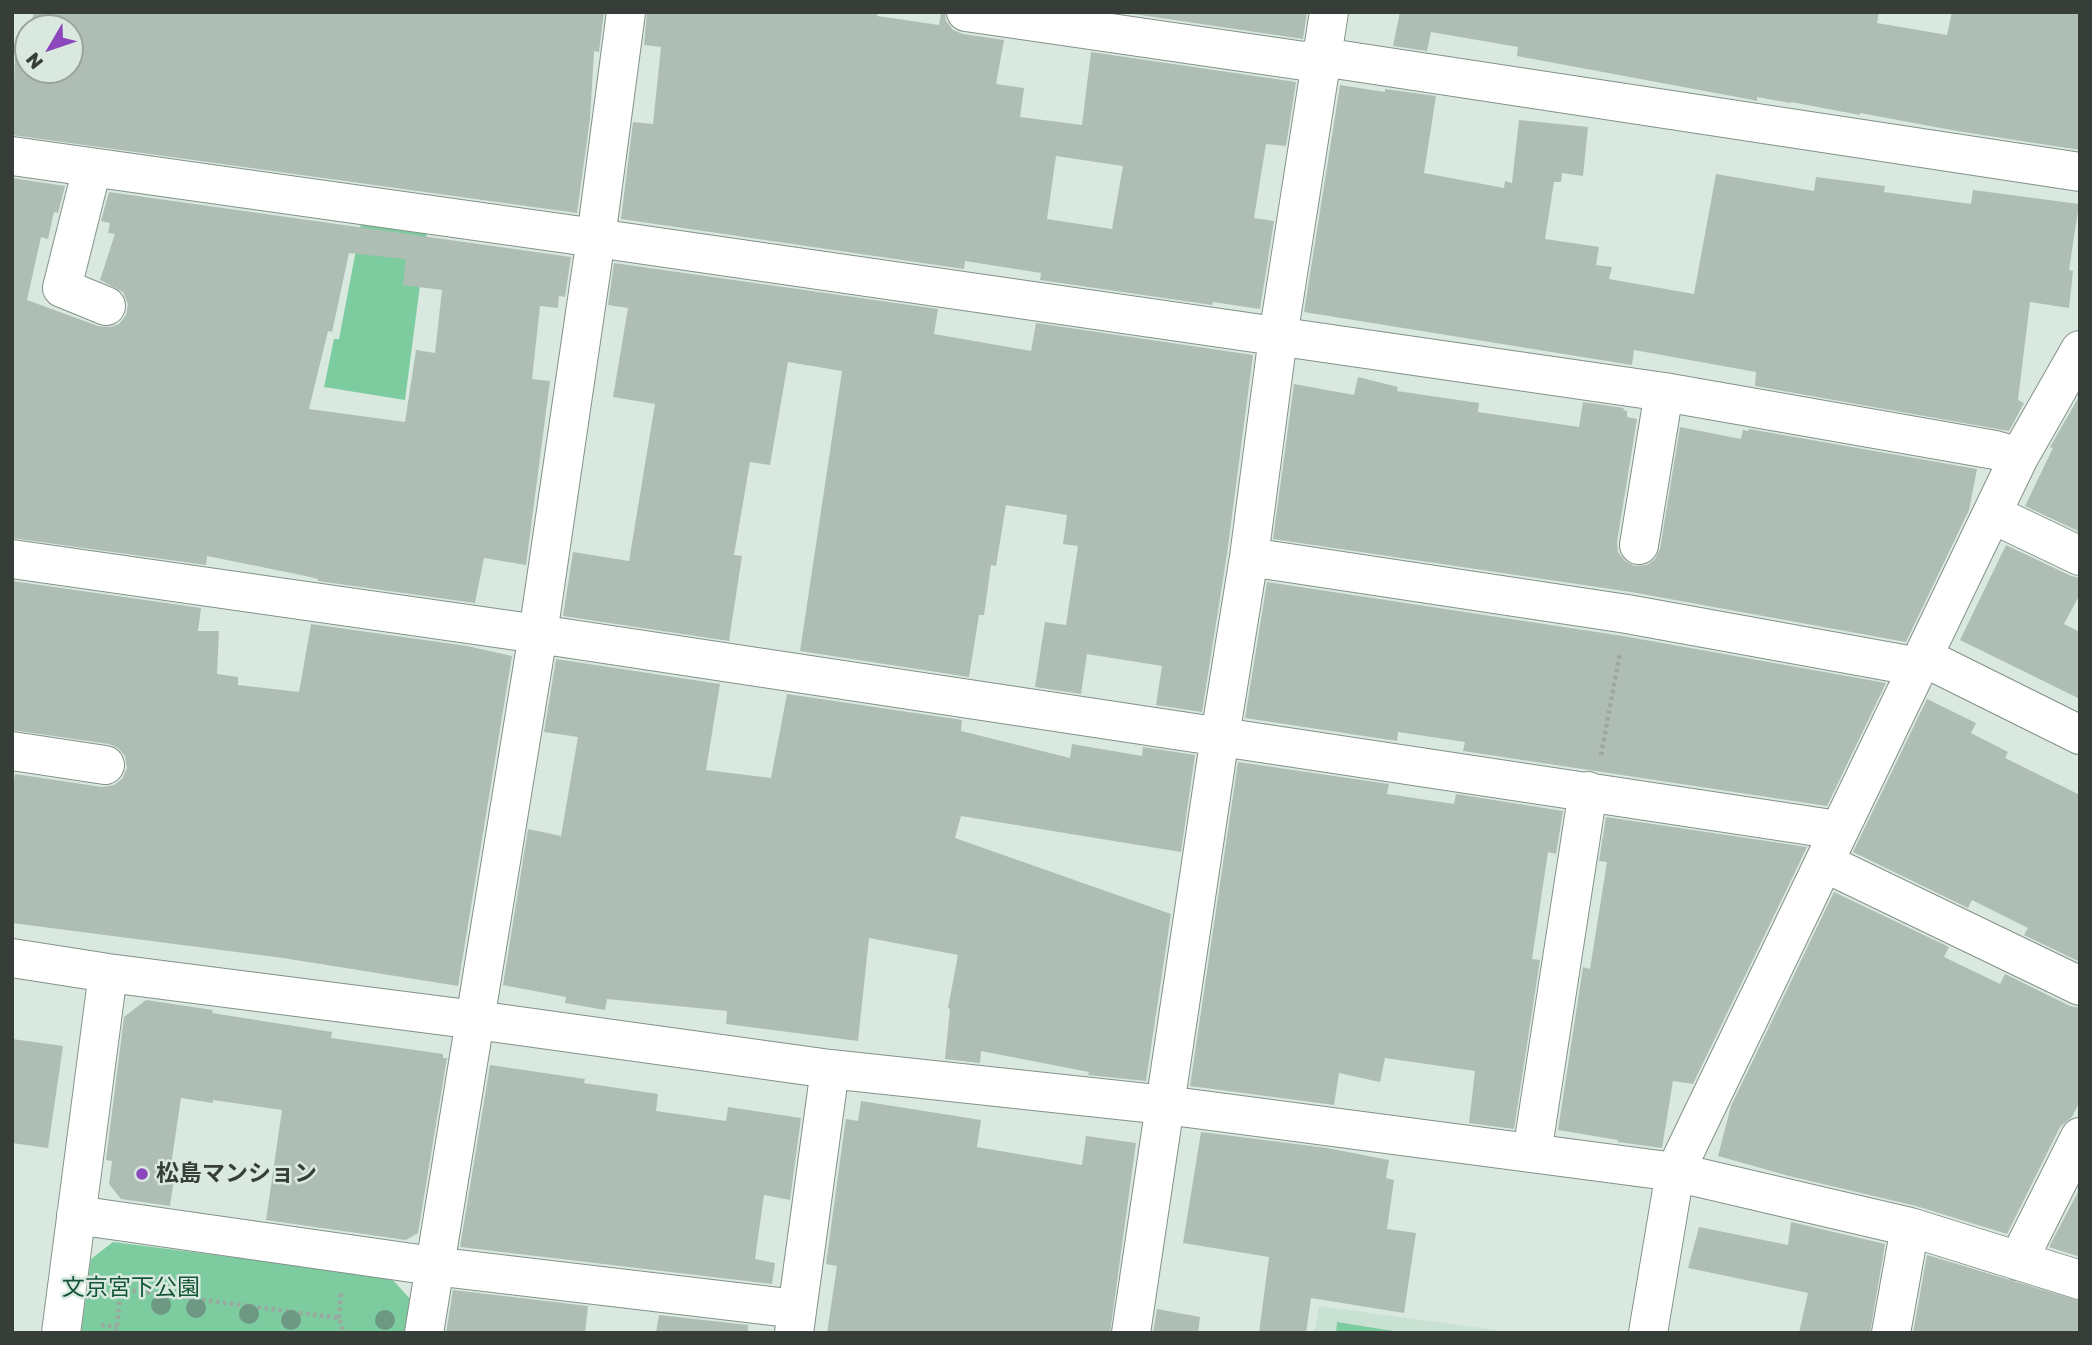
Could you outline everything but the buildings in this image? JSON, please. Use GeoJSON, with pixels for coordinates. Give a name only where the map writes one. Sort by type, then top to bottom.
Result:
{"type":"FeatureCollection","features":[{"type":"Feature","properties":{"kind":"street"},"geometry":{"type":"LineString","coordinates":[[424,1333],[538,634],[626,12]]}},
{"type":"Feature","properties":{"kind":"street"},"geometry":{"type":"LineString","coordinates":[[966,12],[1304,61],[1322,57],[2080,172]]}},
{"type":"Feature","properties":{"kind":"street"},"geometry":{"type":"LineString","coordinates":[[1131,1333],[1220,736],[1250,557],[1278,337],[1329,12]]}},
{"type":"Feature","properties":{"kind":"street"},"geometry":{"type":"LineString","coordinates":[[12,156],[1664,392],[1995,450],[2019,457]]}},
{"type":"Feature","properties":{"kind":"street"},"geometry":{"type":"LineString","coordinates":[[92,168],[62,288],[106,306]]}},
{"type":"Feature","properties":{"kind":"street"},"geometry":{"type":"LineString","coordinates":[[1648,1333],[1675,1172],[1832,846],[1926,662],[2019,457],[2080,350]]}},
{"type":"Feature","properties":{"kind":"street"},"geometry":{"type":"LineString","coordinates":[[1639,545],[1664,392]]}},
{"type":"Feature","properties":{"kind":"street"},"geometry":{"type":"LineString","coordinates":[[1992,514],[2080,556]]}},
{"type":"Feature","properties":{"kind":"street"},"geometry":{"type":"LineString","coordinates":[[1250,557],[1926,662],[2080,735]]}},
{"type":"Feature","properties":{"kind":"street"},"geometry":{"type":"LineString","coordinates":[[12,559],[538,634],[1591,792],[1832,846],[2080,985]]}},
{"type":"Feature","properties":{"kind":"street"},"geometry":{"type":"LineString","coordinates":[[12,751],[105,765]]}},
{"type":"Feature","properties":{"kind":"street"},"geometry":{"type":"LineString","coordinates":[[1532,1153],[1591,792]]}},
{"type":"Feature","properties":{"kind":"street"},"geometry":{"type":"LineString","coordinates":[[12,957],[108,973],[830,1069],[1165,1105],[1675,1172],[1910,1227],[2080,1280]]}},
{"type":"Feature","properties":{"kind":"street"},"geometry":{"type":"LineString","coordinates":[[61,1333],[108,973]]}},
{"type":"Feature","properties":{"kind":"street"},"geometry":{"type":"LineString","coordinates":[[76,1215],[795,1321],[830,1069]]}},
{"type":"Feature","properties":{"kind":"street"},"geometry":{"type":"LineString","coordinates":[[2018,1261],[2080,1137]]}},
{"type":"Feature","properties":{"kind":"street"},"geometry":{"type":"LineString","coordinates":[[1891,1333],[1910,1227]]}},
{"type":"Feature","properties":{"kind":"path"},"geometry":{"type":"LineString","coordinates":[[1591,792],[1627,614]]}},
{"type":"Feature","properties":{"kind":"path"},"geometry":{"type":"LineString","coordinates":[[116,1333],[121,1289],[340,1318],[344,1333]]}},
{"type":"Feature","properties":{"kind":"shaded area"},"geometry":{"type":"Polygon","coordinates":[[[1319,1306],[1517,1333],[1314,1333],[1319,1306]]]}},
{"type":"Feature","properties":{"kind":"green space"},"geometry":{"type":"Polygon","coordinates":[[[361,224],[427,232],[405,400],[324,387],[334,339],[339,339],[361,224]]]}},
{"type":"Feature","properties":{"kind":"green space","name":"文京宮下公園"},"geometry":{"type":"Polygon","coordinates":[[[113,1242],[390,1277],[412,1301],[407,1333],[81,1333],[91,1259],[113,1242]]]}},
{"type":"Feature","properties":{"kind":"green space"},"geometry":{"type":"Polygon","coordinates":[[[1337,1322],[1406,1333],[1336,1333],[1337,1322]]]}},
{"type":"Feature","properties":{"kind":"place","name":"松島マンション"},"geometry":{"type":"Point","coordinates":[142,1174]}}]}
